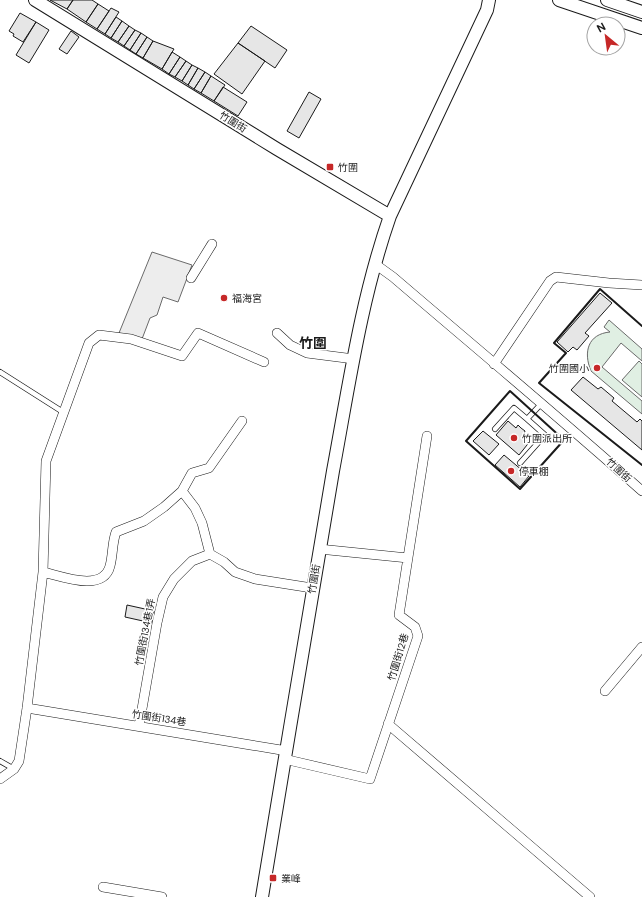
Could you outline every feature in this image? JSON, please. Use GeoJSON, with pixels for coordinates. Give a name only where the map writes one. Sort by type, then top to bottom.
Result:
{"type":"FeatureCollection","features":[{"type":"Feature","properties":{"kind":"street","name":"竹圍街"},"geometry":{"type":"LineString","coordinates":[[35,0],[390,216],[375,264],[362,317],[354,359],[312,588],[262,897]]}},
{"type":"Feature","properties":{"kind":"street"},"geometry":{"type":"LineString","coordinates":[[390,216],[488,5],[498,0]]}},
{"type":"Feature","properties":{"kind":"street"},"geometry":{"type":"LineString","coordinates":[[559,0],[642,28]]}},
{"type":"Feature","properties":{"kind":"street"},"geometry":{"type":"LineString","coordinates":[[607,0],[642,12]]}},
{"type":"Feature","properties":{"kind":"street"},"geometry":{"type":"LineString","coordinates":[[191,278],[212,244]]}},
{"type":"Feature","properties":{"kind":"street","name":"竹圍街"},"geometry":{"type":"LineString","coordinates":[[375,264],[542,404],[642,491]]}},
{"type":"Feature","properties":{"kind":"street"},"geometry":{"type":"LineString","coordinates":[[494,364],[550,282],[556,277],[642,285]]}},
{"type":"Feature","properties":{"kind":"street"},"geometry":{"type":"LineString","coordinates":[[0,779],[14,769],[19,761],[27,708],[43,572],[46,461],[89,343],[99,335],[131,340],[182,356],[198,333],[264,362]]}},
{"type":"Feature","properties":{"kind":"street"},"geometry":{"type":"LineString","coordinates":[[278,333],[290,345],[307,353],[354,359]]}},
{"type":"Feature","properties":{"kind":"street"},"geometry":{"type":"LineString","coordinates":[[43,572],[90,582],[101,579],[110,568],[113,539],[116,532],[144,521],[182,492],[192,473],[210,468],[242,421]]}},
{"type":"Feature","properties":{"kind":"street","name":"竹圍街12巷"},"geometry":{"type":"LineString","coordinates":[[286,755],[370,779],[418,636],[416,627],[399,615],[427,436]]}},
{"type":"Feature","properties":{"kind":"street"},"geometry":{"type":"LineString","coordinates":[[182,492],[195,508],[202,523],[210,554],[224,562],[235,572],[255,579],[312,588]]}},
{"type":"Feature","properties":{"kind":"street"},"geometry":{"type":"LineString","coordinates":[[319,549],[408,558]]}},
{"type":"Feature","properties":{"kind":"street","name":"竹圍街134巷1弄"},"geometry":{"type":"LineString","coordinates":[[139,726],[163,596],[174,579],[192,561],[210,554]]}},
{"type":"Feature","properties":{"kind":"street"},"geometry":{"type":"LineString","coordinates":[[605,691],[642,647]]}},
{"type":"Feature","properties":{"kind":"street","name":"竹圍街134巷"},"geometry":{"type":"LineString","coordinates":[[27,708],[139,726],[286,755]]}},
{"type":"Feature","properties":{"kind":"street"},"geometry":{"type":"LineString","coordinates":[[388,724],[590,897]]}},
{"type":"Feature","properties":{"kind":"street"},"geometry":{"type":"LineString","coordinates":[[103,887],[162,897]]}},
{"type":"Feature","properties":{"kind":"lane"},"geometry":{"type":"LineString","coordinates":[[0,372],[63,412]]}},
{"type":"Feature","properties":{"kind":"lane"},"geometry":{"type":"LineString","coordinates":[[527,419],[542,404]]}},
{"type":"Feature","properties":{"kind":"lane"},"geometry":{"type":"LineString","coordinates":[[495,429],[514,408],[545,435],[520,463]]}},
{"type":"Feature","properties":{"kind":"lane"},"geometry":{"type":"LineString","coordinates":[[0,761],[14,769]]}},
{"type":"Feature","properties":{"kind":"green space"},"geometry":{"type":"Polygon","coordinates":[[[609,320],[642,349],[642,361],[621,343],[602,367],[642,401],[642,414],[591,371],[588,357],[589,345],[597,336],[610,332],[604,327],[609,320]]]}},
{"type":"Feature","properties":{"kind":"green space"},"geometry":{"type":"Polygon","coordinates":[[[639,361],[642,364],[642,397],[622,380],[639,361]]]}},
{"type":"Feature","properties":{"kind":"shaded area"},"geometry":{"type":"Polygon","coordinates":[[[152,252],[192,265],[178,302],[163,297],[157,315],[150,318],[142,339],[119,333],[152,252]]]}},
{"type":"Feature","properties":{"kind":"building"},"geometry":{"type":"Polygon","coordinates":[[[50,0],[73,0],[67,9],[50,0]]]}},
{"type":"Feature","properties":{"kind":"building"},"geometry":{"type":"Polygon","coordinates":[[[73,0],[92,0],[98,4],[86,22],[67,9],[73,0]]]}},
{"type":"Feature","properties":{"kind":"building"},"geometry":{"type":"Polygon","coordinates":[[[98,4],[109,11],[97,29],[86,22],[98,4]]]}},
{"type":"Feature","properties":{"kind":"building"},"geometry":{"type":"Polygon","coordinates":[[[111,8],[119,12],[105,34],[97,29],[111,8]]]}},
{"type":"Feature","properties":{"kind":"building"},"geometry":{"type":"Polygon","coordinates":[[[20,13],[36,22],[23,42],[13,36],[14,34],[9,31],[20,13]]]}},
{"type":"Feature","properties":{"kind":"building"},"geometry":{"type":"Polygon","coordinates":[[[116,17],[122,21],[111,38],[105,34],[116,17]]]}},
{"type":"Feature","properties":{"kind":"building"},"geometry":{"type":"Polygon","coordinates":[[[122,21],[129,26],[118,42],[111,38],[122,21]]]}},
{"type":"Feature","properties":{"kind":"building"},"geometry":{"type":"Polygon","coordinates":[[[36,22],[49,30],[29,63],[16,55],[36,22]]]}},
{"type":"Feature","properties":{"kind":"building"},"geometry":{"type":"Polygon","coordinates":[[[129,26],[135,30],[124,46],[118,42],[129,26]]]}},
{"type":"Feature","properties":{"kind":"building"},"geometry":{"type":"Polygon","coordinates":[[[251,26],[287,50],[275,68],[238,43],[251,26]]]}},
{"type":"Feature","properties":{"kind":"building"},"geometry":{"type":"Polygon","coordinates":[[[135,30],[141,33],[130,50],[124,46],[135,30]]]}},
{"type":"Feature","properties":{"kind":"building"},"geometry":{"type":"Polygon","coordinates":[[[71,31],[79,37],[67,54],[59,49],[71,31]]]}},
{"type":"Feature","properties":{"kind":"building"},"geometry":{"type":"Polygon","coordinates":[[[141,33],[147,37],[136,54],[130,50],[141,33]]]}},
{"type":"Feature","properties":{"kind":"building"},"geometry":{"type":"Polygon","coordinates":[[[147,37],[153,41],[143,58],[136,54],[147,37]]]}},
{"type":"Feature","properties":{"kind":"building"},"geometry":{"type":"Polygon","coordinates":[[[153,41],[174,49],[162,69],[143,58],[153,41]]]}},
{"type":"Feature","properties":{"kind":"building"},"geometry":{"type":"Polygon","coordinates":[[[238,43],[265,61],[242,94],[214,74],[238,43]]]}},
{"type":"Feature","properties":{"kind":"building"},"geometry":{"type":"Polygon","coordinates":[[[172,52],[180,57],[169,74],[162,69],[172,52]]]}},
{"type":"Feature","properties":{"kind":"building"},"geometry":{"type":"Polygon","coordinates":[[[180,57],[186,61],[175,77],[169,74],[180,57]]]}},
{"type":"Feature","properties":{"kind":"building"},"geometry":{"type":"Polygon","coordinates":[[[186,61],[192,65],[182,81],[175,77],[186,61]]]}},
{"type":"Feature","properties":{"kind":"building"},"geometry":{"type":"Polygon","coordinates":[[[192,65],[198,68],[188,85],[182,81],[192,65]]]}},
{"type":"Feature","properties":{"kind":"building"},"geometry":{"type":"Polygon","coordinates":[[[198,68],[205,72],[194,89],[188,85],[198,68]]]}},
{"type":"Feature","properties":{"kind":"building"},"geometry":{"type":"Polygon","coordinates":[[[205,72],[211,76],[201,93],[194,89],[205,72]]]}},
{"type":"Feature","properties":{"kind":"building"},"geometry":{"type":"Polygon","coordinates":[[[211,76],[225,85],[214,101],[201,93],[211,76]]]}},
{"type":"Feature","properties":{"kind":"building"},"geometry":{"type":"Polygon","coordinates":[[[223,87],[247,102],[238,116],[214,101],[223,87]]]}},
{"type":"Feature","properties":{"kind":"building"},"geometry":{"type":"Polygon","coordinates":[[[309,92],[321,99],[299,138],[287,131],[309,92]]]}},
{"type":"Feature","properties":{"kind":"building"},"geometry":{"type":"Polygon","coordinates":[[[600,293],[612,303],[585,333],[589,336],[577,350],[573,347],[568,352],[557,342],[600,293]]]}},
{"type":"Feature","properties":{"kind":"building"},"geometry":{"type":"Polygon","coordinates":[[[583,377],[598,389],[601,387],[614,398],[612,401],[637,422],[640,419],[642,421],[642,450],[571,390],[583,377]]]}},
{"type":"Feature","properties":{"kind":"building","name":"竹圍派出所"},"geometry":{"type":"Polygon","coordinates":[[[508,421],[516,428],[518,425],[525,431],[524,434],[531,440],[519,455],[496,435],[508,421]]]}},
{"type":"Feature","properties":{"kind":"building"},"geometry":{"type":"Polygon","coordinates":[[[483,431],[499,444],[489,455],[473,441],[483,431]]]}},
{"type":"Feature","properties":{"kind":"building","name":"停車棚"},"geometry":{"type":"Polygon","coordinates":[[[504,455],[529,476],[520,487],[495,465],[504,455]]]}},
{"type":"Feature","properties":{"kind":"building"},"geometry":{"type":"Polygon","coordinates":[[[127,605],[154,611],[152,623],[125,617],[127,605]]]}},
{"type":"Feature","properties":{"kind":"wall"},"geometry":{"type":"LineString","coordinates":[[642,326],[600,289],[554,343],[566,353],[539,383],[642,465]]}},
{"type":"Feature","properties":{"kind":"wall"},"geometry":{"type":"LineString","coordinates":[[510,391],[564,440],[520,489],[466,441],[510,391]]}},
{"type":"Feature","properties":{"kind":"place","name":"竹圍"},"geometry":{"type":"Point","coordinates":[330,167]}},
{"type":"Feature","properties":{"kind":"place","name":"福海宮"},"geometry":{"type":"Point","coordinates":[224,298]}},
{"type":"Feature","properties":{"kind":"place","name":"竹圍國小"},"geometry":{"type":"Point","coordinates":[597,368]}},
{"type":"Feature","properties":{"kind":"place","name":"竹圍派出所"},"geometry":{"type":"Point","coordinates":[514,438]}},
{"type":"Feature","properties":{"kind":"place","name":"停車棚"},"geometry":{"type":"Point","coordinates":[511,471]}},
{"type":"Feature","properties":{"kind":"place","name":"業峰"},"geometry":{"type":"Point","coordinates":[273,878]}},
{"type":"Feature","properties":{"kind":"district","name":"竹圍"},"geometry":{"type":"Point","coordinates":[313,343]}}]}
